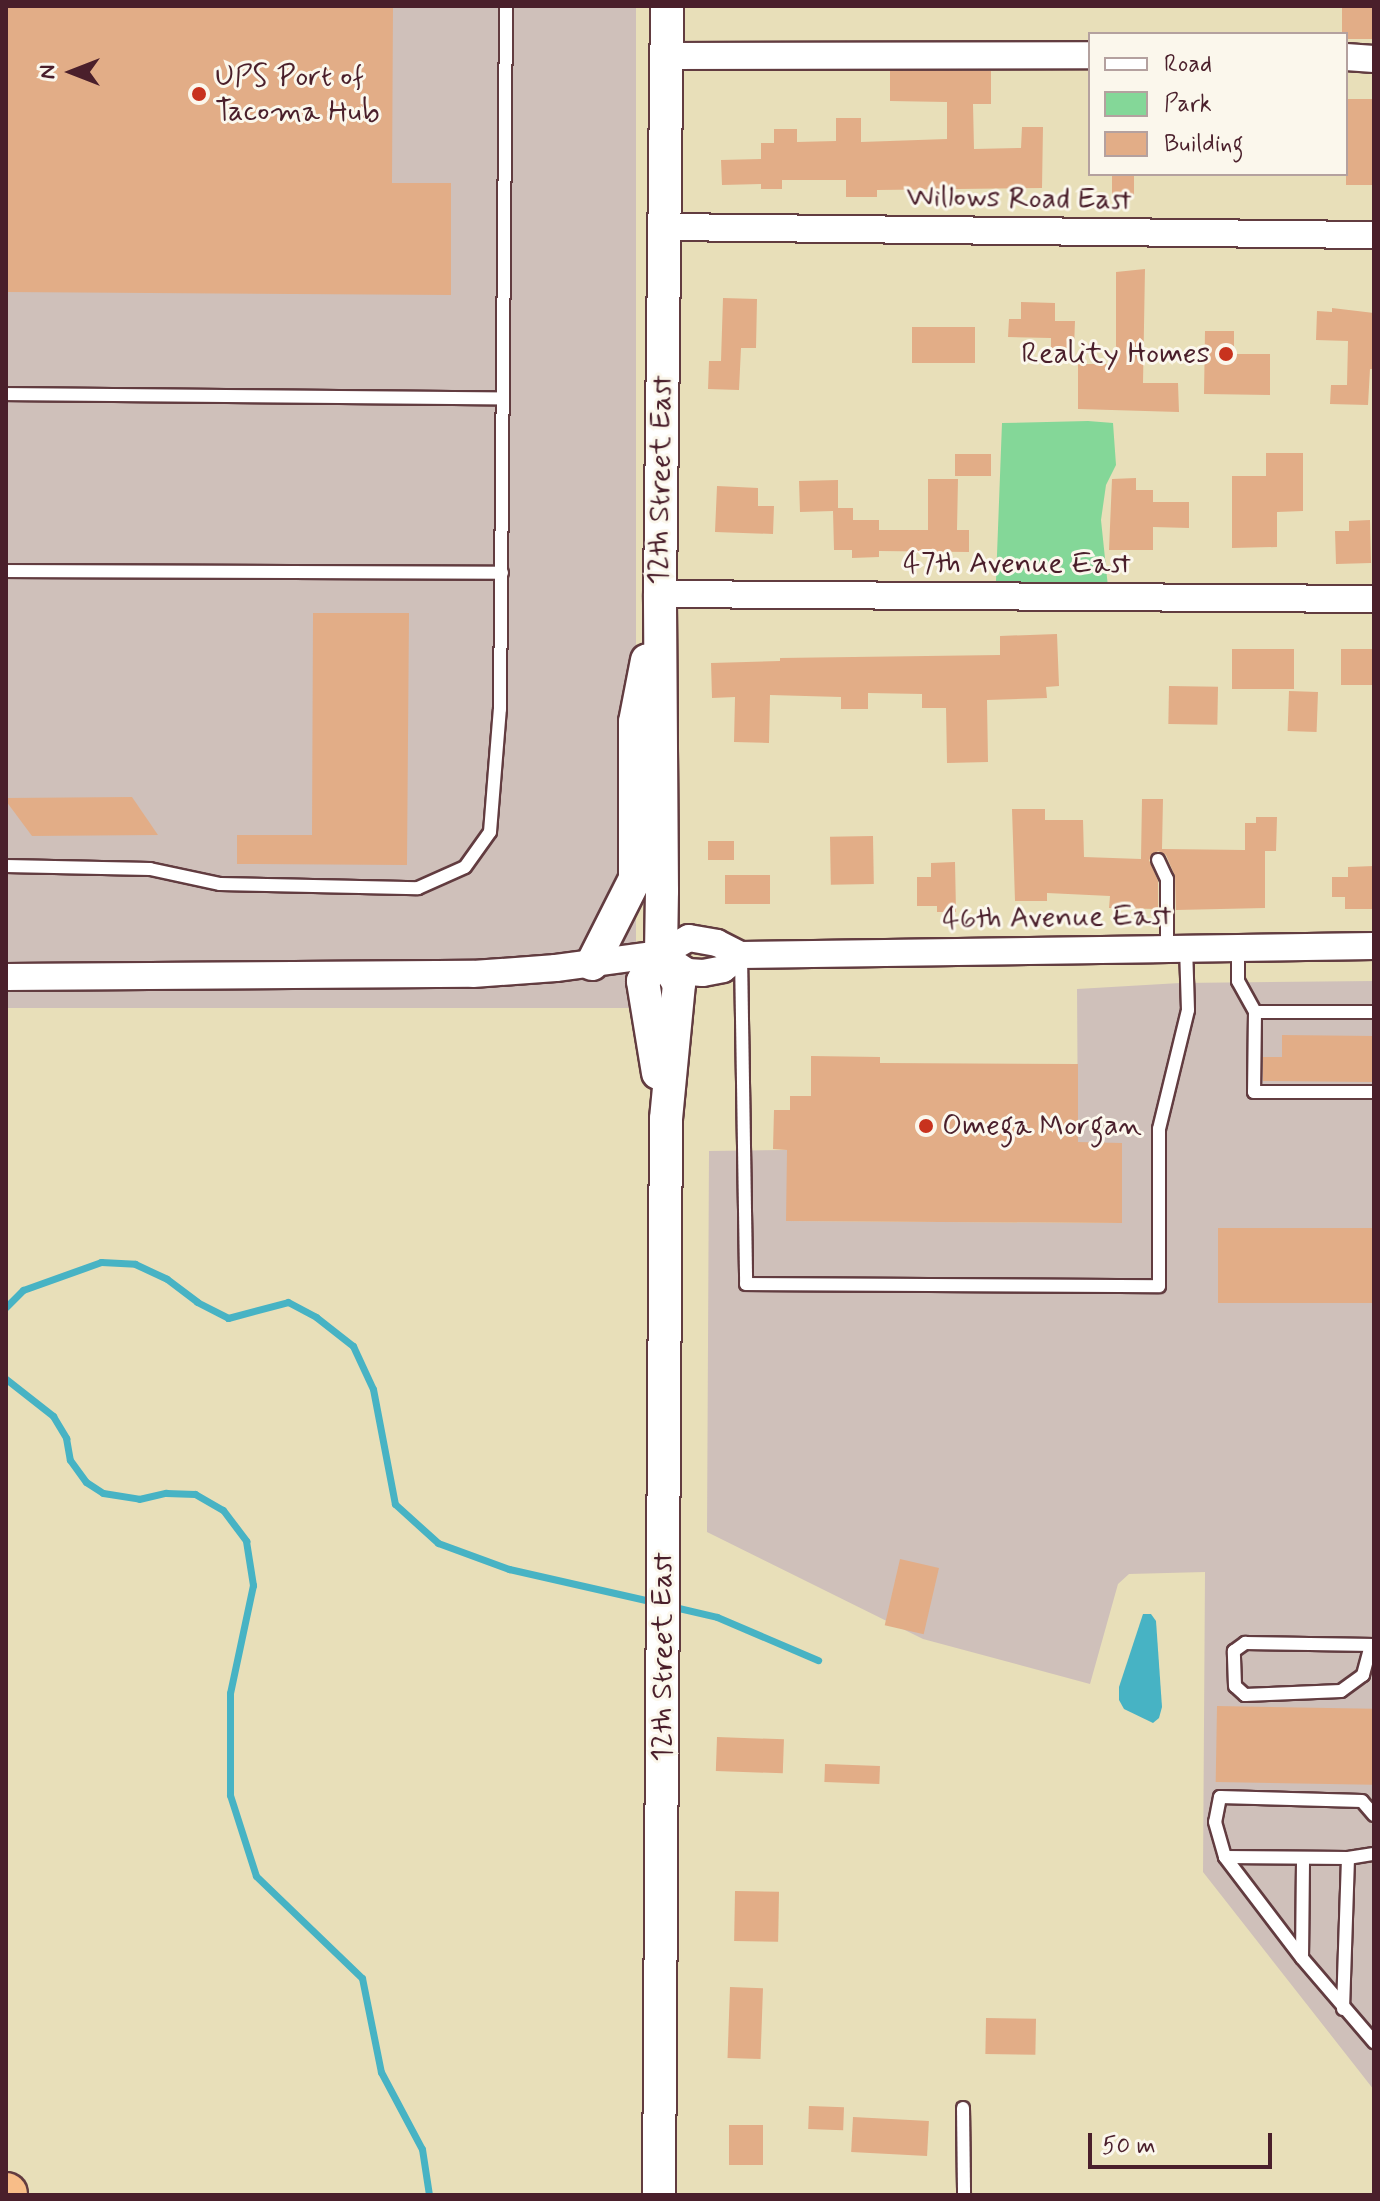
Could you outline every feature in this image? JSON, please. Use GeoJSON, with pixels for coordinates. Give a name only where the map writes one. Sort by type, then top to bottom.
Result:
{"type":"FeatureCollection","features":[{"type":"Feature","properties":{"kind":"street","name":"12th Street East"},"geometry":{"type":"LineString","coordinates":[[659,2195],[666,1119],[679,984],[661,954],[660,594],[667,6]]}},
{"type":"Feature","properties":{"kind":"street"},"geometry":{"type":"LineString","coordinates":[[667,56],[1088,55]]}},
{"type":"Feature","properties":{"kind":"street"},"geometry":{"type":"LineString","coordinates":[[1348,57],[1374,59]]}},
{"type":"Feature","properties":{"kind":"street","name":"Willows Road East"},"geometry":{"type":"LineString","coordinates":[[664,227],[1374,235]]}},
{"type":"Feature","properties":{"kind":"street"},"geometry":{"type":"LineString","coordinates":[[592,964],[635,879],[635,722],[660,594]]}},
{"type":"Feature","properties":{"kind":"street","name":"47th Avenue East"},"geometry":{"type":"LineString","coordinates":[[660,594],[1374,599]]}},
{"type":"Feature","properties":{"kind":"street","name":"46th Avenue East"},"geometry":{"type":"LineString","coordinates":[[6,977],[473,974],[592,964],[661,954],[689,938],[717,943],[741,955],[1374,946]]}},
{"type":"Feature","properties":{"kind":"lane"},"geometry":{"type":"LineString","coordinates":[[6,866],[150,869],[220,884],[418,888],[465,867],[490,832],[500,709],[506,6]]}},
{"type":"Feature","properties":{"kind":"lane"},"geometry":{"type":"LineString","coordinates":[[6,394],[503,398]]}},
{"type":"Feature","properties":{"kind":"lane"},"geometry":{"type":"LineString","coordinates":[[6,571],[502,573]]}},
{"type":"Feature","properties":{"kind":"lane"},"geometry":{"type":"LineString","coordinates":[[741,955],[746,1284],[1159,1286],[1159,1129],[1188,1010],[1167,879],[1158,860]]}},
{"type":"Feature","properties":{"kind":"lane"},"geometry":{"type":"LineString","coordinates":[[1238,947],[1238,981],[1255,1012],[1254,1092],[1374,1092]]}},
{"type":"Feature","properties":{"kind":"lane"},"geometry":{"type":"LineString","coordinates":[[1255,1012],[1374,1012]]}},
{"type":"Feature","properties":{"kind":"lane"},"geometry":{"type":"LineString","coordinates":[[1245,1643],[1373,1645],[1363,1675],[1341,1691],[1245,1695],[1235,1686],[1234,1651],[1245,1643]]}},
{"type":"Feature","properties":{"kind":"lane"},"geometry":{"type":"LineString","coordinates":[[1374,1815],[1362,1801],[1220,1797],[1215,1822],[1225,1857],[1343,2009],[1374,2042]]}},
{"type":"Feature","properties":{"kind":"lane"},"geometry":{"type":"LineString","coordinates":[[1225,1857],[1348,1858],[1374,1854]]}},
{"type":"Feature","properties":{"kind":"lane"},"geometry":{"type":"LineString","coordinates":[[1302,1958],[1303,1858]]}},
{"type":"Feature","properties":{"kind":"lane"},"geometry":{"type":"LineString","coordinates":[[1343,2009],[1348,1858]]}},
{"type":"Feature","properties":{"kind":"lane"},"geometry":{"type":"LineString","coordinates":[[963,2108],[964,2195]]}},
{"type":"Feature","properties":{"kind":"shaded area"},"geometry":{"type":"Polygon","coordinates":[[[6,6],[636,6],[636,1008],[6,1008],[6,6]]]}},
{"type":"Feature","properties":{"kind":"shaded area"},"geometry":{"type":"Polygon","coordinates":[[[1374,981],[1374,2090],[1203,1872],[1205,1572],[1129,1574],[1118,1584],[1090,1684],[923,1639],[707,1532],[709,1151],[787,1150],[787,1221],[1122,1223],[1122,1143],[1078,1143],[1077,989],[1180,983],[1374,981]]]}},
{"type":"Feature","properties":{"kind":"green space"},"geometry":{"type":"Polygon","coordinates":[[[1002,423],[1113,423],[1116,465],[1106,485],[1101,520],[1108,587],[996,581],[1002,423]]]}},
{"type":"Feature","properties":{"kind":"water"},"geometry":{"type":"Polygon","coordinates":[[[1143,1614],[1151,1614],[1156,1621],[1162,1707],[1159,1718],[1153,1723],[1124,1709],[1119,1700],[1119,1687],[1143,1614]]]}},
{"type":"Feature","properties":{"kind":"building","name":"UPS Port of Tacoma Hub"},"geometry":{"type":"Polygon","coordinates":[[[6,6],[393,6],[392,183],[451,183],[451,295],[6,292],[6,6]]]}},
{"type":"Feature","properties":{"kind":"building"},"geometry":{"type":"Polygon","coordinates":[[[1342,6],[1374,6],[1374,39],[1348,39],[1348,32],[1342,32],[1342,6]]]}},
{"type":"Feature","properties":{"kind":"building"},"geometry":{"type":"Polygon","coordinates":[[[890,71],[991,71],[991,104],[973,104],[974,149],[1021,148],[1022,127],[1043,127],[1042,188],[877,190],[877,197],[846,197],[846,180],[782,180],[782,189],[761,189],[761,184],[722,185],[721,160],[761,159],[761,143],[774,143],[774,129],[797,129],[797,142],[836,141],[836,118],[861,118],[861,142],[947,139],[947,102],[890,101],[890,71]]]}},
{"type":"Feature","properties":{"kind":"building"},"geometry":{"type":"Polygon","coordinates":[[[1348,99],[1374,99],[1374,185],[1346,185],[1348,99]]]}},
{"type":"Feature","properties":{"kind":"building"},"geometry":{"type":"Polygon","coordinates":[[[1112,176],[1134,176],[1134,197],[1112,197],[1112,176]]]}},
{"type":"Feature","properties":{"kind":"building"},"geometry":{"type":"Polygon","coordinates":[[[1145,269],[1143,383],[1178,383],[1179,412],[1078,409],[1078,364],[1116,364],[1116,272],[1145,269]]]}},
{"type":"Feature","properties":{"kind":"building"},"geometry":{"type":"Polygon","coordinates":[[[723,298],[757,299],[756,348],[741,348],[739,390],[708,389],[709,361],[721,361],[723,298]]]}},
{"type":"Feature","properties":{"kind":"building"},"geometry":{"type":"Polygon","coordinates":[[[1021,302],[1055,303],[1055,321],[1075,321],[1074,348],[1051,348],[1051,338],[1008,337],[1009,319],[1021,319],[1021,302]]]}},
{"type":"Feature","properties":{"kind":"building"},"geometry":{"type":"Polygon","coordinates":[[[1332,308],[1374,313],[1374,369],[1370,369],[1368,405],[1330,404],[1331,385],[1347,385],[1348,341],[1316,340],[1317,311],[1332,312],[1332,308]]]}},
{"type":"Feature","properties":{"kind":"building"},"geometry":{"type":"Polygon","coordinates":[[[912,327],[975,327],[975,363],[912,363],[912,327]]]}},
{"type":"Feature","properties":{"kind":"building"},"geometry":{"type":"Polygon","coordinates":[[[1205,331],[1234,331],[1234,354],[1270,354],[1270,395],[1204,394],[1205,331]]]}},
{"type":"Feature","properties":{"kind":"building"},"geometry":{"type":"Polygon","coordinates":[[[1266,453],[1303,453],[1303,511],[1277,512],[1277,547],[1232,548],[1232,476],[1266,476],[1266,453]]]}},
{"type":"Feature","properties":{"kind":"building"},"geometry":{"type":"Polygon","coordinates":[[[955,454],[991,454],[991,476],[955,476],[955,454]]]}},
{"type":"Feature","properties":{"kind":"building"},"geometry":{"type":"Polygon","coordinates":[[[1136,478],[1136,490],[1153,490],[1153,502],[1189,502],[1189,528],[1153,527],[1153,550],[1109,550],[1112,479],[1136,478]]]}},
{"type":"Feature","properties":{"kind":"building"},"geometry":{"type":"Polygon","coordinates":[[[928,479],[958,479],[957,530],[969,530],[969,552],[879,551],[879,557],[852,558],[852,550],[834,550],[833,511],[800,512],[799,481],[838,480],[838,508],[853,508],[853,520],[879,520],[879,530],[928,530],[928,479]]]}},
{"type":"Feature","properties":{"kind":"building"},"geometry":{"type":"Polygon","coordinates":[[[717,486],[758,488],[758,506],[774,506],[773,534],[715,532],[717,486]]]}},
{"type":"Feature","properties":{"kind":"building"},"geometry":{"type":"Polygon","coordinates":[[[1370,520],[1371,563],[1336,564],[1335,531],[1349,531],[1349,521],[1370,520]]]}},
{"type":"Feature","properties":{"kind":"building"},"geometry":{"type":"Polygon","coordinates":[[[313,613],[409,613],[407,865],[237,864],[237,835],[312,835],[313,613]]]}},
{"type":"Feature","properties":{"kind":"building"},"geometry":{"type":"Polygon","coordinates":[[[1057,634],[1059,686],[1046,687],[1047,698],[987,700],[988,762],[947,763],[946,708],[922,708],[922,694],[868,693],[868,709],[841,709],[841,697],[770,695],[769,743],[734,742],[735,697],[712,698],[711,663],[780,661],[780,658],[1000,655],[1000,636],[1057,634]]]}},
{"type":"Feature","properties":{"kind":"building"},"geometry":{"type":"Polygon","coordinates":[[[1232,649],[1294,649],[1294,689],[1232,689],[1232,649]]]}},
{"type":"Feature","properties":{"kind":"building"},"geometry":{"type":"Polygon","coordinates":[[[1341,649],[1374,649],[1374,685],[1341,685],[1341,649]]]}},
{"type":"Feature","properties":{"kind":"building"},"geometry":{"type":"Polygon","coordinates":[[[1169,686],[1218,687],[1217,725],[1168,724],[1169,686]]]}},
{"type":"Feature","properties":{"kind":"building"},"geometry":{"type":"Polygon","coordinates":[[[1289,691],[1318,692],[1317,732],[1288,731],[1289,691]]]}},
{"type":"Feature","properties":{"kind":"building"},"geometry":{"type":"Polygon","coordinates":[[[132,797],[158,835],[32,836],[6,801],[6,798],[132,797]]]}},
{"type":"Feature","properties":{"kind":"building"},"geometry":{"type":"Polygon","coordinates":[[[1142,799],[1163,799],[1162,849],[1245,850],[1245,823],[1256,823],[1256,817],[1277,817],[1276,851],[1265,851],[1265,908],[1176,910],[1175,876],[1166,855],[1158,851],[1149,860],[1158,881],[1158,909],[1109,908],[1110,896],[1047,893],[1047,901],[1015,901],[1012,809],[1045,809],[1045,820],[1083,820],[1084,857],[1141,859],[1142,799]]]}},
{"type":"Feature","properties":{"kind":"building"},"geometry":{"type":"Polygon","coordinates":[[[873,836],[874,884],[831,885],[830,837],[873,836]]]}},
{"type":"Feature","properties":{"kind":"building"},"geometry":{"type":"Polygon","coordinates":[[[708,841],[734,841],[734,860],[708,860],[708,841]]]}},
{"type":"Feature","properties":{"kind":"building"},"geometry":{"type":"Polygon","coordinates":[[[955,862],[956,912],[937,912],[937,906],[917,906],[917,877],[931,877],[931,863],[955,862]]]}},
{"type":"Feature","properties":{"kind":"building"},"geometry":{"type":"Polygon","coordinates":[[[1374,866],[1374,909],[1345,909],[1345,897],[1332,897],[1332,877],[1348,877],[1348,867],[1374,866]]]}},
{"type":"Feature","properties":{"kind":"building"},"geometry":{"type":"Polygon","coordinates":[[[725,875],[770,875],[770,904],[725,904],[725,875]]]}},
{"type":"Feature","properties":{"kind":"building"},"geometry":{"type":"Polygon","coordinates":[[[1282,1035],[1374,1036],[1374,1082],[1263,1081],[1263,1057],[1282,1057],[1282,1035]]]}},
{"type":"Feature","properties":{"kind":"building","name":"Omega Morgan"},"geometry":{"type":"Polygon","coordinates":[[[811,1056],[880,1057],[880,1063],[1078,1064],[1078,1142],[1122,1143],[1122,1223],[786,1221],[787,1150],[773,1149],[774,1110],[790,1110],[790,1096],[811,1096],[811,1056]]]}},
{"type":"Feature","properties":{"kind":"building"},"geometry":{"type":"Polygon","coordinates":[[[1218,1228],[1374,1228],[1374,1303],[1218,1303],[1218,1228]]]}},
{"type":"Feature","properties":{"kind":"building"},"geometry":{"type":"Polygon","coordinates":[[[900,1559],[939,1568],[924,1634],[885,1625],[900,1559]]]}},
{"type":"Feature","properties":{"kind":"building"},"geometry":{"type":"Polygon","coordinates":[[[1217,1706],[1374,1709],[1373,1785],[1216,1782],[1217,1706]]]}},
{"type":"Feature","properties":{"kind":"building"},"geometry":{"type":"Polygon","coordinates":[[[717,1737],[784,1739],[783,1773],[716,1771],[717,1737]]]}},
{"type":"Feature","properties":{"kind":"building"},"geometry":{"type":"Polygon","coordinates":[[[825,1764],[880,1766],[879,1784],[824,1782],[825,1764]]]}},
{"type":"Feature","properties":{"kind":"building"},"geometry":{"type":"Polygon","coordinates":[[[735,1891],[779,1892],[778,1942],[734,1941],[735,1891]]]}},
{"type":"Feature","properties":{"kind":"building"},"geometry":{"type":"Polygon","coordinates":[[[730,1987],[763,1988],[761,2059],[728,2058],[730,1987]]]}},
{"type":"Feature","properties":{"kind":"building"},"geometry":{"type":"Polygon","coordinates":[[[986,2018],[1036,2019],[1035,2055],[985,2054],[986,2018]]]}},
{"type":"Feature","properties":{"kind":"building"},"geometry":{"type":"Polygon","coordinates":[[[809,2106],[844,2107],[843,2130],[808,2129],[809,2106]]]}},
{"type":"Feature","properties":{"kind":"building"},"geometry":{"type":"Polygon","coordinates":[[[853,2117],[929,2121],[927,2156],[851,2152],[853,2117]]]}},
{"type":"Feature","properties":{"kind":"building"},"geometry":{"type":"Polygon","coordinates":[[[729,2125],[763,2125],[763,2165],[729,2165],[729,2125]]]}},
{"type":"Feature","properties":{"kind":"waterway"},"geometry":{"type":"LineString","coordinates":[[6,1307],[23,1290],[101,1262],[135,1264],[167,1279],[197,1302],[228,1318],[288,1302],[316,1317],[353,1346],[373,1389],[395,1504],[438,1543],[509,1569],[654,1602]]}},
{"type":"Feature","properties":{"kind":"waterway"},"geometry":{"type":"LineString","coordinates":[[6,1379],[53,1416],[66,1438],[70,1460],[86,1482],[103,1493],[139,1499],[166,1493],[195,1494],[223,1510],[246,1541],[253,1585],[230,1693],[230,1795],[256,1876],[362,1978],[381,2072],[422,2149],[429,2195]]}},
{"type":"Feature","properties":{"kind":"waterway"},"geometry":{"type":"LineString","coordinates":[[670,1606],[717,1617],[818,1660]]}},
{"type":"Feature","properties":{"kind":"place","name":"UPS Port of Tacoma Hub"},"geometry":{"type":"Point","coordinates":[199,94]}},
{"type":"Feature","properties":{"kind":"place","name":"Reality Homes"},"geometry":{"type":"Point","coordinates":[1226,354]}},
{"type":"Feature","properties":{"kind":"place","name":"Omega Morgan"},"geometry":{"type":"Point","coordinates":[926,1126]}}]}
